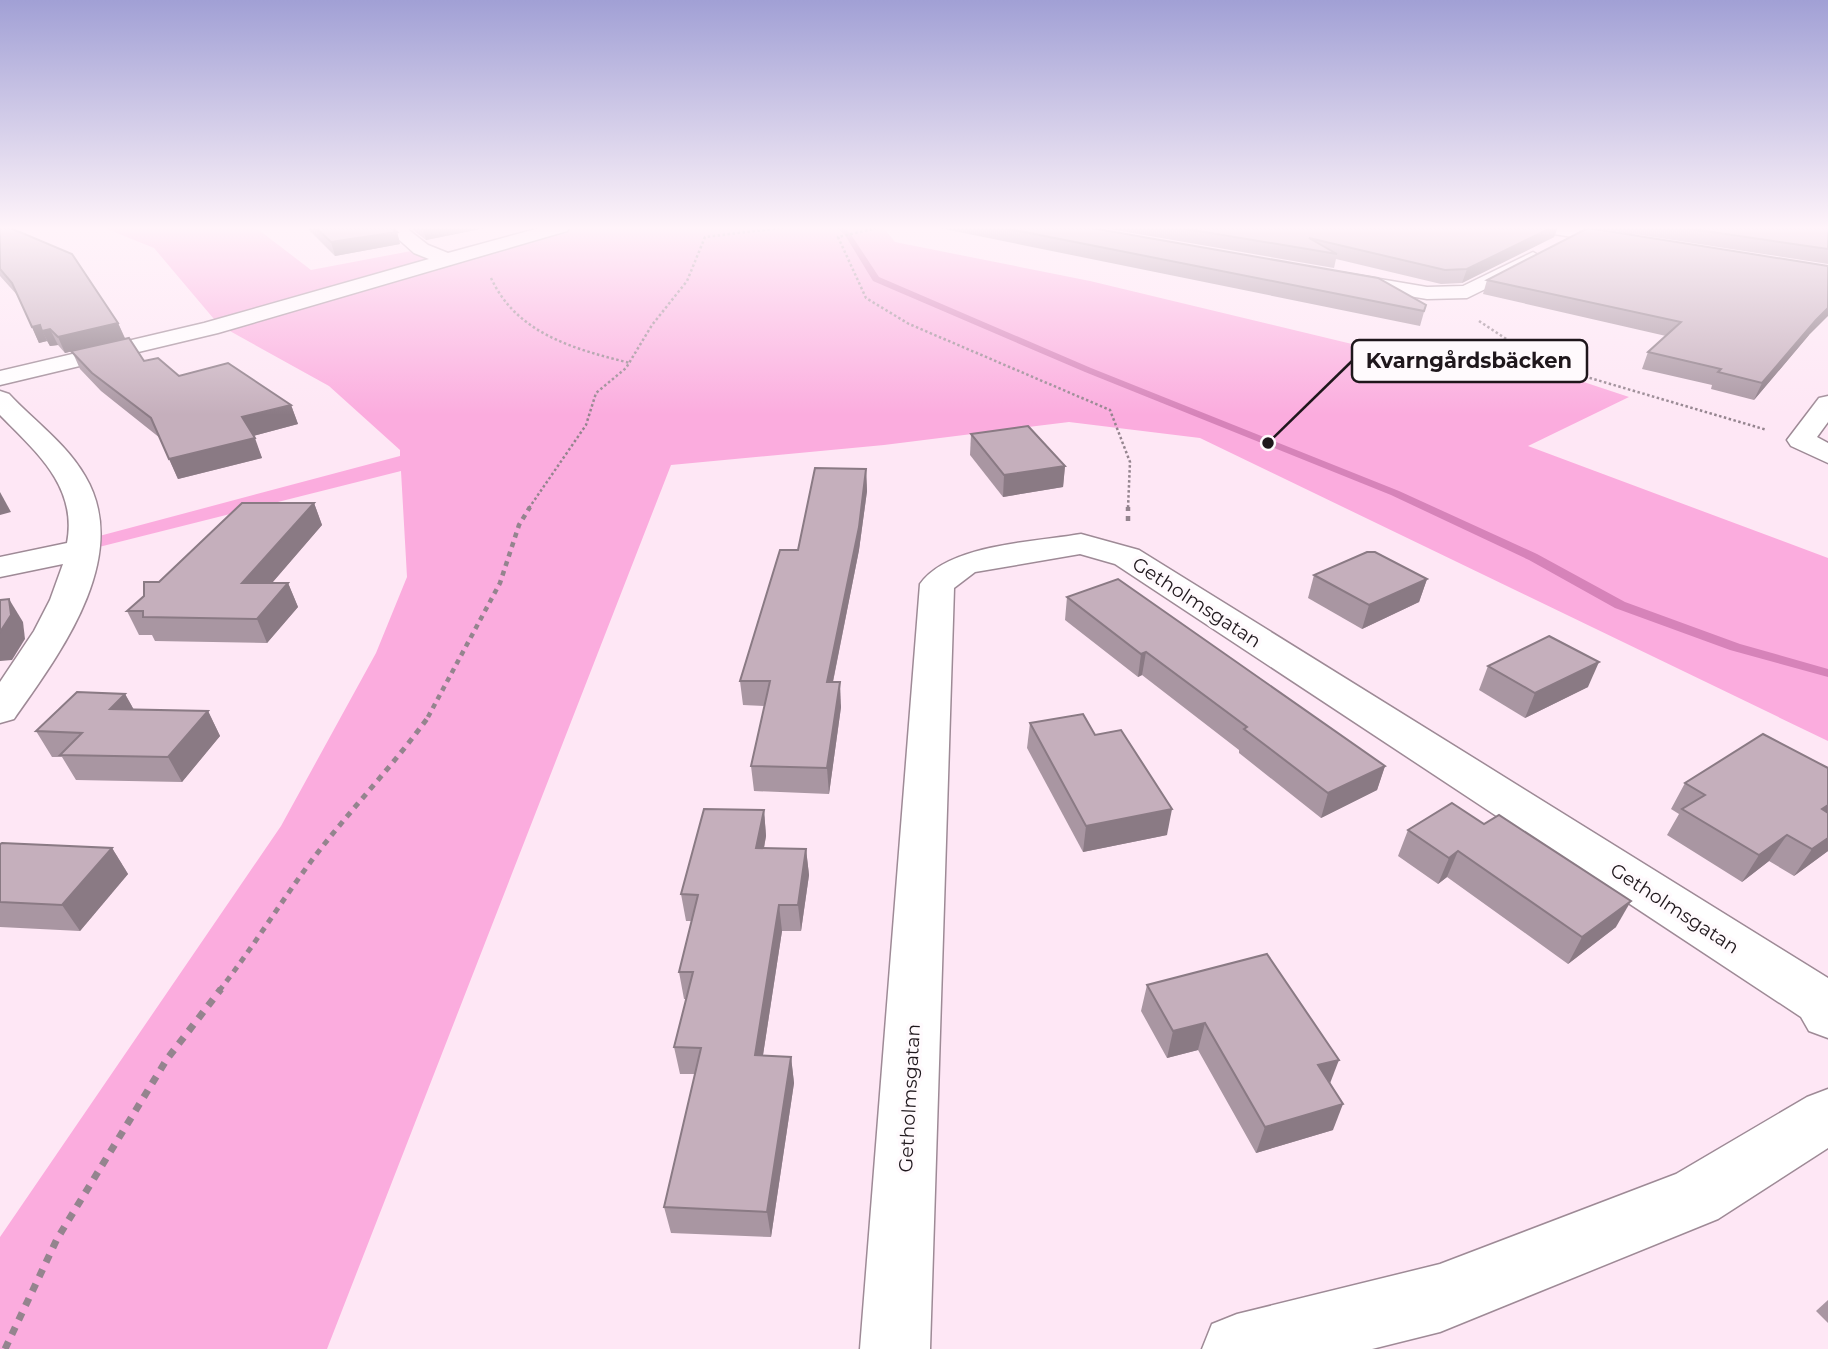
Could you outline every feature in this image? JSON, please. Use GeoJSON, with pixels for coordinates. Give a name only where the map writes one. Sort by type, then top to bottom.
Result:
{"type":"FeatureCollection","features":[{"type":"Feature","properties":{"kind":"street"},"geometry":{"type":"LineString","coordinates":[[0,378],[210,328],[343,290]]}},
{"type":"Feature","properties":{"kind":"street"},"geometry":{"type":"LineString","coordinates":[[1410,290],[1427,293],[1471,290]]}},
{"type":"Feature","properties":{"kind":"street"},"geometry":{"type":"LineString","coordinates":[[0,399],[72,478],[83,519],[81,550],[74,582],[60,620],[34,664],[0,710]]}},
{"type":"Feature","properties":{"kind":"street"},"geometry":{"type":"LineString","coordinates":[[1828,404],[1801,440],[1828,454]]}},
{"type":"Feature","properties":{"kind":"street","name":"Getholmsgatan"},"geometry":{"type":"LineString","coordinates":[[895,1349],[937,584],[965,564],[1081,544],[1126,556],[1820,1001],[1828,1015]]}},
{"type":"Feature","properties":{"kind":"street"},"geometry":{"type":"LineString","coordinates":[[0,566],[81,550]]}},
{"type":"Feature","properties":{"kind":"street"},"geometry":{"type":"LineString","coordinates":[[1237,1349],[1452,1293],[1696,1197],[1828,1116]]}},
{"type":"Feature","properties":{"kind":"path"},"geometry":{"type":"LineString","coordinates":[[494,290],[533,329],[565,346],[630,363]]}},
{"type":"Feature","properties":{"kind":"path"},"geometry":{"type":"LineString","coordinates":[[5,1349],[57,1239],[167,1059],[261,937],[312,860],[395,763],[438,703],[500,583],[519,525],[544,483],[586,425],[596,393],[630,363],[652,325],[680,290]]}},
{"type":"Feature","properties":{"kind":"path"},"geometry":{"type":"LineString","coordinates":[[862,290],[866,298],[909,324],[1110,410],[1130,462],[1126,556]]}},
{"type":"Feature","properties":{"kind":"path"},"geometry":{"type":"LineString","coordinates":[[1427,293],[1442,298],[1526,352],[1573,373],[1801,440]]}},
{"type":"Feature","properties":{"kind":"shaded area"},"geometry":{"type":"Polygon","coordinates":[[[189,290],[1127,290],[1381,351],[1469,344],[1629,397],[1528,446],[1828,558],[1828,741],[1200,438],[1069,422],[884,445],[671,465],[327,1349],[0,1349],[0,1237],[281,826],[376,653],[407,577],[401,471],[87,550],[88,539],[400,456],[400,450],[329,386],[219,325],[189,290]]]}},
{"type":"Feature","properties":{"kind":"building"},"geometry":{"type":"Polygon","coordinates":[[[15,290],[96,290],[118,323],[58,337],[50,329],[42,331],[40,325],[32,327],[15,290]]]}},
{"type":"Feature","properties":{"kind":"building"},"geometry":{"type":"Polygon","coordinates":[[[1318,290],[1399,290],[1426,305],[1424,311],[1318,290]]]}},
{"type":"Feature","properties":{"kind":"building"},"geometry":{"type":"Polygon","coordinates":[[[1533,290],[1828,290],[1828,308],[1762,383],[1718,372],[1721,369],[1648,352],[1681,322],[1533,290]]]}},
{"type":"Feature","properties":{"kind":"building"},"geometry":{"type":"Polygon","coordinates":[[[129,338],[144,361],[158,358],[179,376],[228,363],[291,405],[242,417],[255,438],[169,459],[151,418],[92,373],[71,351],[129,338]]]}},
{"type":"Feature","properties":{"kind":"building"},"geometry":{"type":"Polygon","coordinates":[[[1028,426],[1065,466],[1004,475],[971,434],[1028,426]]]}},
{"type":"Feature","properties":{"kind":"building"},"geometry":{"type":"Polygon","coordinates":[[[815,468],[866,469],[859,527],[827,682],[840,682],[827,768],[751,766],[770,681],[740,681],[780,550],[798,550],[815,468]]]}},
{"type":"Feature","properties":{"kind":"building"},"geometry":{"type":"Polygon","coordinates":[[[242,503],[314,503],[242,583],[288,583],[257,619],[143,617],[143,611],[127,611],[144,596],[144,582],[159,582],[242,503]]]}},
{"type":"Feature","properties":{"kind":"building"},"geometry":{"type":"Polygon","coordinates":[[[1367,552],[1375,552],[1427,579],[1369,605],[1314,575],[1367,552]]]}},
{"type":"Feature","properties":{"kind":"building"},"geometry":{"type":"Polygon","coordinates":[[[1118,579],[1385,766],[1328,793],[1244,729],[1247,727],[1146,652],[1141,654],[1067,597],[1118,579]]]}},
{"type":"Feature","properties":{"kind":"building"},"geometry":{"type":"Polygon","coordinates":[[[9,599],[11,615],[0,632],[0,600],[9,599]]]}},
{"type":"Feature","properties":{"kind":"building"},"geometry":{"type":"Polygon","coordinates":[[[1549,636],[1599,662],[1535,693],[1488,666],[1549,636]]]}},
{"type":"Feature","properties":{"kind":"building"},"geometry":{"type":"Polygon","coordinates":[[[77,692],[125,694],[110,709],[208,711],[168,757],[60,755],[82,733],[36,731],[77,692]]]}},
{"type":"Feature","properties":{"kind":"building"},"geometry":{"type":"Polygon","coordinates":[[[1083,714],[1095,735],[1121,730],[1172,809],[1086,826],[1030,723],[1083,714]]]}},
{"type":"Feature","properties":{"kind":"building"},"geometry":{"type":"Polygon","coordinates":[[[1763,734],[1828,768],[1828,805],[1822,809],[1828,813],[1828,838],[1812,849],[1787,835],[1759,855],[1682,809],[1705,795],[1685,783],[1763,734]]]}},
{"type":"Feature","properties":{"kind":"building"},"geometry":{"type":"Polygon","coordinates":[[[1452,803],[1484,824],[1499,815],[1631,901],[1582,937],[1458,851],[1449,858],[1408,830],[1452,803]]]}},
{"type":"Feature","properties":{"kind":"building"},"geometry":{"type":"Polygon","coordinates":[[[704,809],[764,810],[756,848],[806,849],[798,905],[779,905],[755,1055],[791,1057],[767,1212],[664,1207],[701,1048],[674,1047],[693,972],[679,972],[698,895],[681,894],[704,809]]]}},
{"type":"Feature","properties":{"kind":"building"},"geometry":{"type":"Polygon","coordinates":[[[2,843],[112,848],[62,905],[0,902],[2,843]]]}},
{"type":"Feature","properties":{"kind":"building"},"geometry":{"type":"Polygon","coordinates":[[[1267,954],[1339,1060],[1318,1065],[1343,1104],[1265,1127],[1205,1023],[1173,1031],[1147,985],[1267,954]]]}},
{"type":"Feature","properties":{"kind":"waterway"},"geometry":{"type":"LineString","coordinates":[[902,290],[1088,370],[1395,493],[1533,557],[1620,605],[1735,647],[1828,673]]}},
{"type":"Feature","properties":{"kind":"place","name":"Kvarngårdsbäcken"},"geometry":{"type":"Point","coordinates":[1268,443]}}]}
